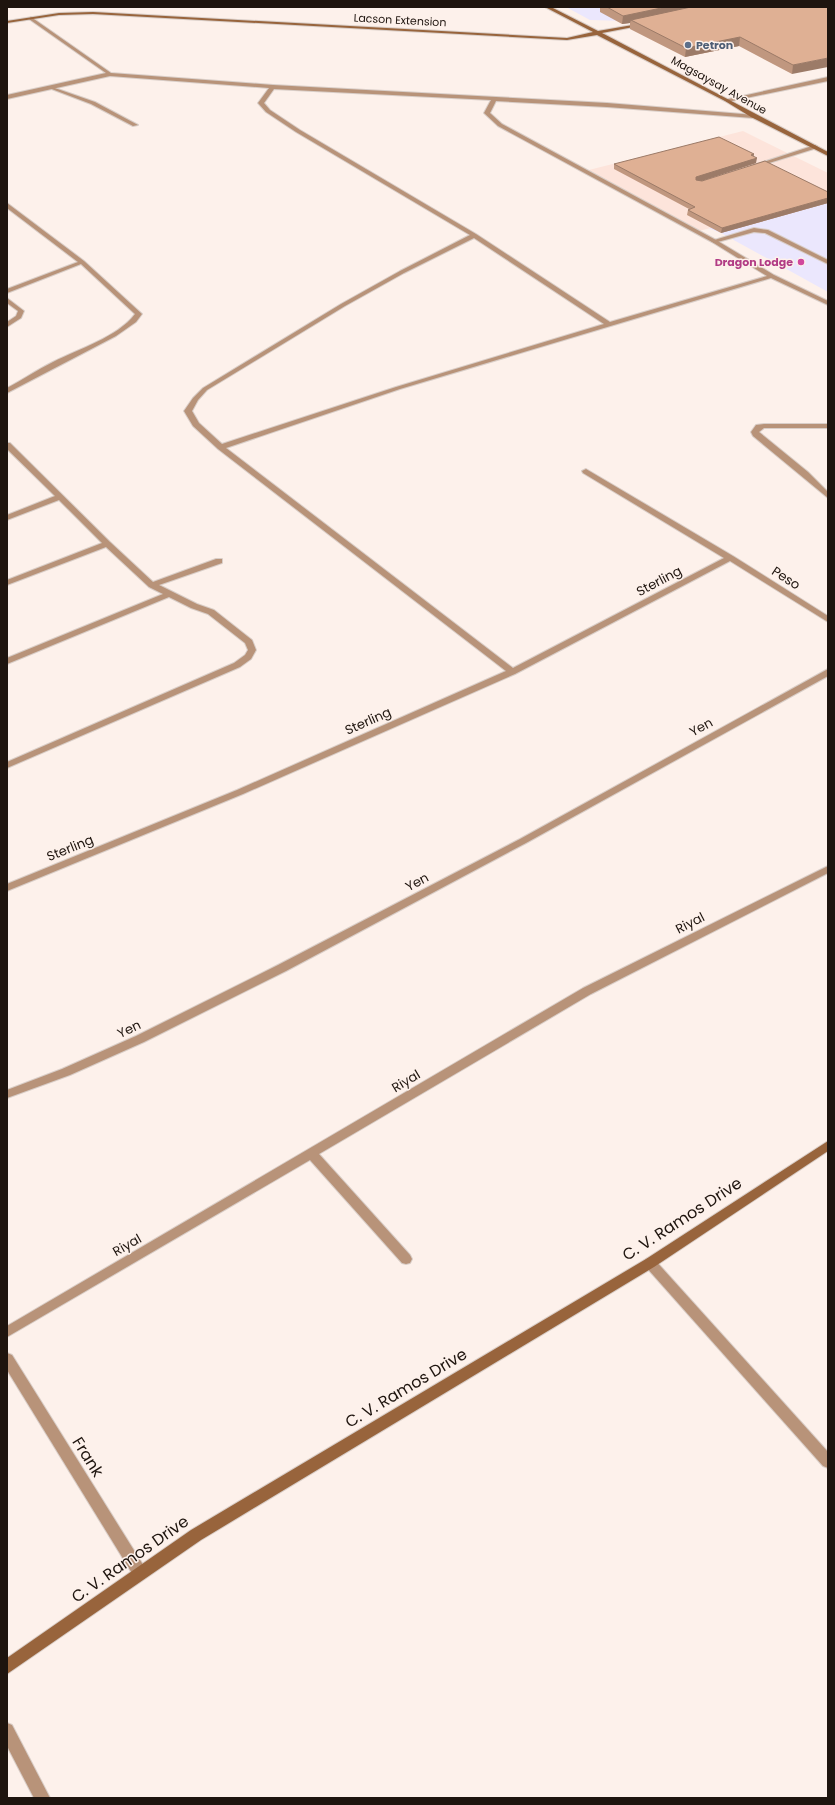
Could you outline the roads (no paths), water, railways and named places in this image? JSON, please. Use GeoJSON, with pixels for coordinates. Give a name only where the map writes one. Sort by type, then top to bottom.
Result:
{"type":"FeatureCollection","features":[{"type":"Feature","properties":{"kind":"main road","name":"Magsaysay Avenue"},"geometry":{"type":"LineString","coordinates":[[548,7],[727,100],[753,116],[828,154]]}},
{"type":"Feature","properties":{"kind":"main road","name":"Lacson Extension"},"geometry":{"type":"LineString","coordinates":[[7,22],[59,14],[93,13],[559,39],[600,34],[646,24]]}},
{"type":"Feature","properties":{"kind":"main road","name":"C. V. Ramos Drive"},"geometry":{"type":"LineString","coordinates":[[7,1667],[196,1535],[650,1263],[828,1145]]}},
{"type":"Feature","properties":{"kind":"street"},"geometry":{"type":"LineString","coordinates":[[31,18],[110,74]]}},
{"type":"Feature","properties":{"kind":"street"},"geometry":{"type":"LineString","coordinates":[[7,97],[110,74],[273,87],[607,105],[753,116]]}},
{"type":"Feature","properties":{"kind":"street"},"geometry":{"type":"LineString","coordinates":[[727,100],[828,80]]}},
{"type":"Feature","properties":{"kind":"street"},"geometry":{"type":"LineString","coordinates":[[51,87],[93,103],[135,125]]}},
{"type":"Feature","properties":{"kind":"street"},"geometry":{"type":"LineString","coordinates":[[273,87],[261,103],[268,111],[298,131],[474,236],[610,325]]}},
{"type":"Feature","properties":{"kind":"street"},"geometry":{"type":"LineString","coordinates":[[494,99],[487,114],[500,125],[714,241],[772,276],[828,303]]}},
{"type":"Feature","properties":{"kind":"street"},"geometry":{"type":"LineString","coordinates":[[750,167],[815,147]]}},
{"type":"Feature","properties":{"kind":"street"},"geometry":{"type":"LineString","coordinates":[[7,205],[82,262],[140,314],[138,318],[107,338],[7,391]]}},
{"type":"Feature","properties":{"kind":"street"},"geometry":{"type":"LineString","coordinates":[[714,241],[754,230],[766,231],[828,262]]}},
{"type":"Feature","properties":{"kind":"street"},"geometry":{"type":"LineString","coordinates":[[474,236],[402,272],[343,305],[205,389],[195,399],[188,412],[196,424],[221,447],[512,672]]}},
{"type":"Feature","properties":{"kind":"street"},"geometry":{"type":"LineString","coordinates":[[7,291],[82,262]]}},
{"type":"Feature","properties":{"kind":"street"},"geometry":{"type":"LineString","coordinates":[[221,447],[398,388],[772,276]]}},
{"type":"Feature","properties":{"kind":"street"},"geometry":{"type":"LineString","coordinates":[[7,300],[21,311],[19,317],[7,325]]}},
{"type":"Feature","properties":{"kind":"street"},"geometry":{"type":"LineString","coordinates":[[828,426],[764,426],[759,427],[755,432],[806,474],[828,496]]}},
{"type":"Feature","properties":{"kind":"street"},"geometry":{"type":"LineString","coordinates":[[7,445],[11,454],[60,497],[107,544],[152,585],[210,612],[249,642],[252,650],[248,657],[237,665],[7,765]]}},
{"type":"Feature","properties":{"kind":"street","name":"Peso"},"geometry":{"type":"LineString","coordinates":[[586,470],[828,620]]}},
{"type":"Feature","properties":{"kind":"street"},"geometry":{"type":"LineString","coordinates":[[7,518],[60,497]]}},
{"type":"Feature","properties":{"kind":"street"},"geometry":{"type":"LineString","coordinates":[[7,583],[107,544]]}},
{"type":"Feature","properties":{"kind":"street","name":"Sterling"},"geometry":{"type":"LineString","coordinates":[[7,888],[240,792],[512,672],[730,558]]}},
{"type":"Feature","properties":{"kind":"street"},"geometry":{"type":"LineString","coordinates":[[152,585],[219,561]]}},
{"type":"Feature","properties":{"kind":"street"},"geometry":{"type":"LineString","coordinates":[[7,661],[169,594]]}},
{"type":"Feature","properties":{"kind":"street","name":"Yen"},"geometry":{"type":"LineString","coordinates":[[7,1094],[66,1072],[140,1039],[282,968],[523,842],[828,672]]}},
{"type":"Feature","properties":{"kind":"street","name":"Riyal"},"geometry":{"type":"LineString","coordinates":[[7,1332],[587,991],[828,869]]}},
{"type":"Feature","properties":{"kind":"street"},"geometry":{"type":"LineString","coordinates":[[311,1153],[406,1259]]}},
{"type":"Feature","properties":{"kind":"street"},"geometry":{"type":"LineString","coordinates":[[650,1263],[828,1462]]}},
{"type":"Feature","properties":{"kind":"street","name":"Frank"},"geometry":{"type":"LineString","coordinates":[[7,1359],[140,1573]]}},
{"type":"Feature","properties":{"kind":"street"},"geometry":{"type":"LineString","coordinates":[[7,1730],[42,1798]]}},
{"type":"Feature","properties":{"kind":"place","name":"Petron"},"geometry":{"type":"Point","coordinates":[688,45]}},
{"type":"Feature","properties":{"kind":"place","name":"Dragon Lodge"},"geometry":{"type":"Point","coordinates":[801,262]}}]}
